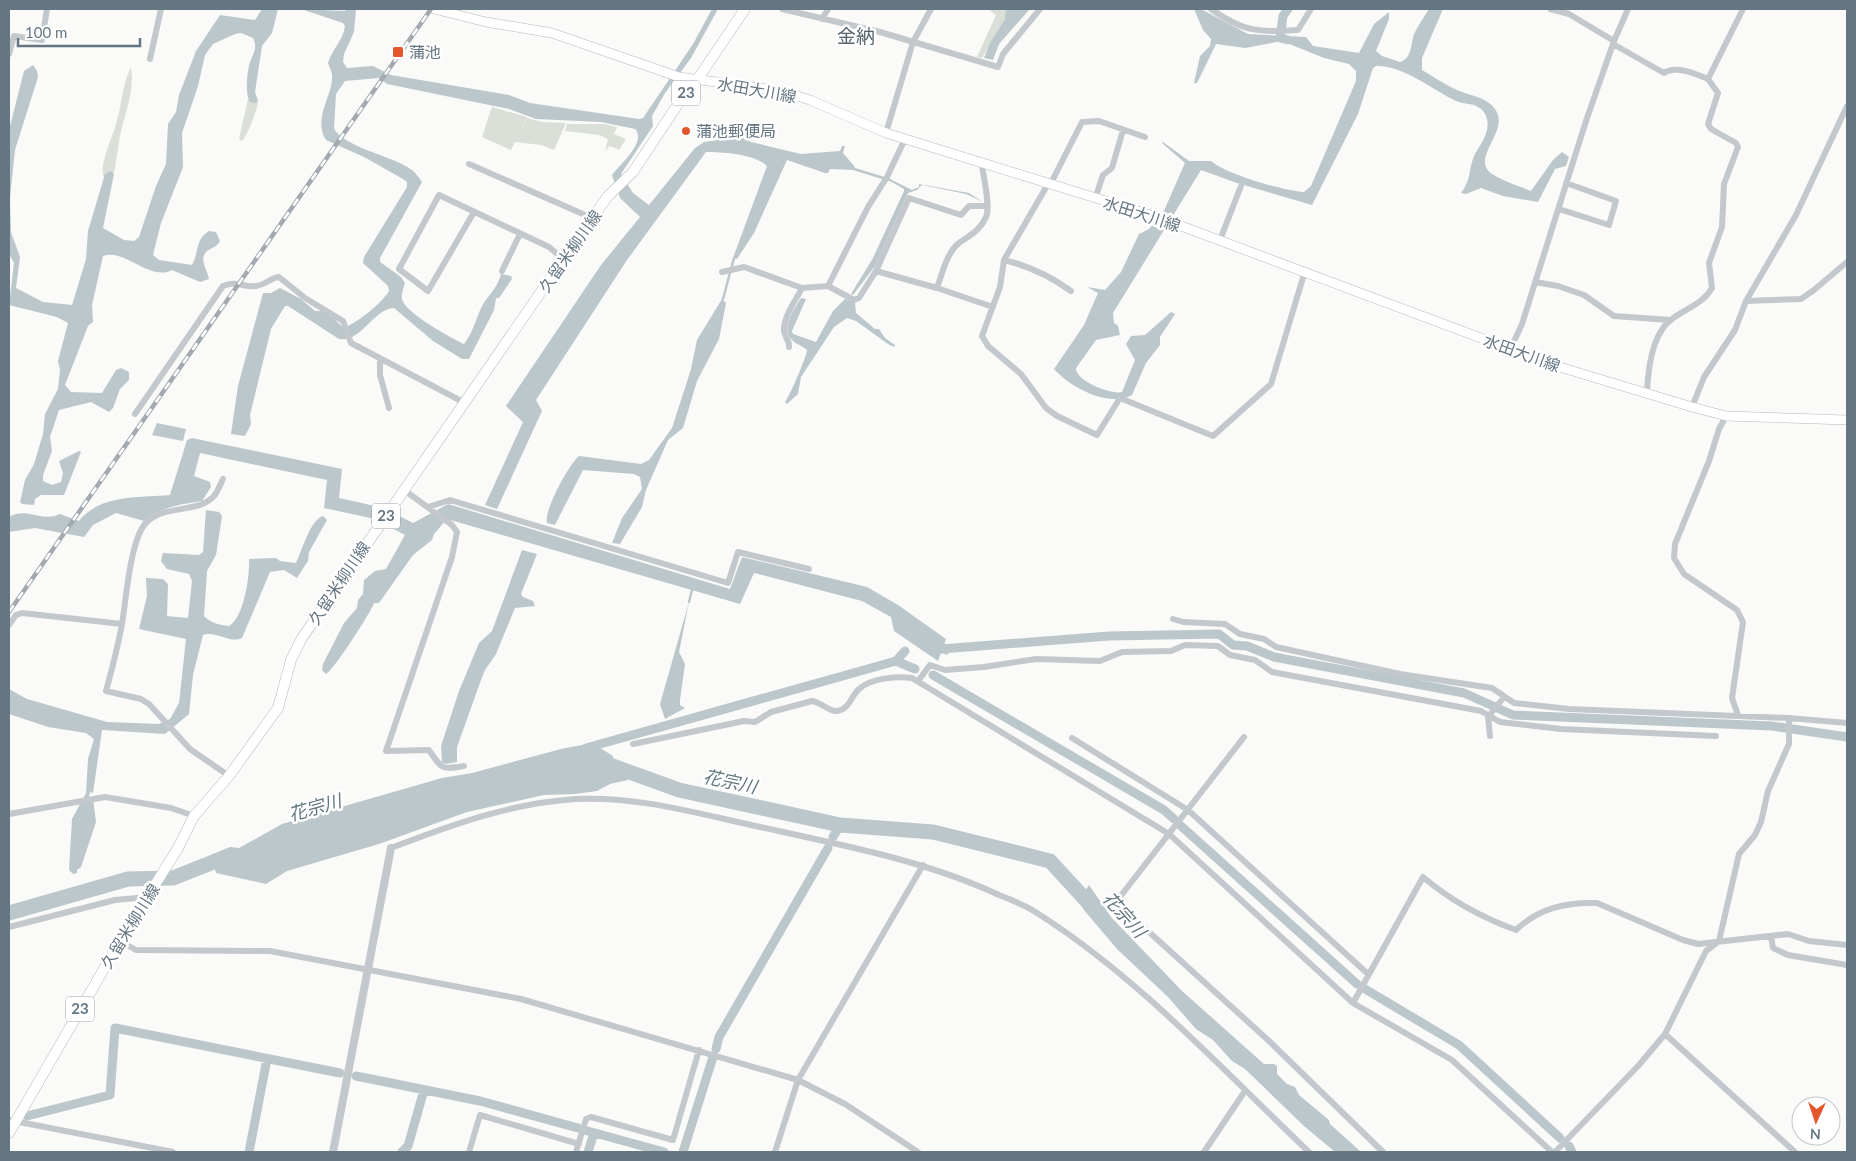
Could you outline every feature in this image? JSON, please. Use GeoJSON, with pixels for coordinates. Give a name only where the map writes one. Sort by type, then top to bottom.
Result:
{"type":"FeatureCollection","features":[{"type":"Feature","properties":{"kind":"main road","name":"水田大川線"},"geometry":{"type":"LineString","coordinates":[[434,9],[486,22],[552,33],[581,41],[675,76],[782,91],[810,100],[886,133],[1156,217],[1553,365],[1692,407],[1726,416],[1847,420]]}},
{"type":"Feature","properties":{"kind":"main road","name":"久留米柳川線"},"geometry":{"type":"LineString","coordinates":[[9,1133],[12,1120],[178,848],[194,816],[228,776],[278,708],[291,660],[302,638],[592,218],[612,192],[628,177],[745,9]]}},
{"type":"Feature","properties":{"kind":"street"},"geometry":{"type":"LineString","coordinates":[[9,54],[14,36],[42,40],[47,9]]}},
{"type":"Feature","properties":{"kind":"street"},"geometry":{"type":"LineString","coordinates":[[150,59],[161,9]]}},
{"type":"Feature","properties":{"kind":"street"},"geometry":{"type":"LineString","coordinates":[[782,9],[880,32],[998,67],[1003,54],[1040,9]]}},
{"type":"Feature","properties":{"kind":"street"},"geometry":{"type":"LineString","coordinates":[[822,19],[828,9]]}},
{"type":"Feature","properties":{"kind":"street"},"geometry":{"type":"LineString","coordinates":[[886,133],[914,42],[931,9]]}},
{"type":"Feature","properties":{"kind":"street"},"geometry":{"type":"LineString","coordinates":[[1211,9],[1250,30],[1274,31],[1298,30],[1311,9]]}},
{"type":"Feature","properties":{"kind":"street"},"geometry":{"type":"LineString","coordinates":[[1550,9],[1569,14],[1664,73],[1669,70],[1687,72],[1708,78],[1718,93],[1708,124],[1710,129],[1736,143],[1738,147],[1724,184],[1722,227],[1709,263],[1712,288],[1698,304],[1670,320],[1656,344],[1649,362],[1646,392]]}},
{"type":"Feature","properties":{"kind":"street"},"geometry":{"type":"LineString","coordinates":[[1510,350],[1522,324],[1566,183],[1613,43],[1628,9]]}},
{"type":"Feature","properties":{"kind":"street"},"geometry":{"type":"LineString","coordinates":[[1708,78],[1743,9]]}},
{"type":"Feature","properties":{"kind":"street"},"geometry":{"type":"LineString","coordinates":[[1692,407],[1704,377],[1735,330],[1746,301],[1796,215],[1847,106]]}},
{"type":"Feature","properties":{"kind":"street"},"geometry":{"type":"LineString","coordinates":[[1144,137],[1099,121],[1082,122],[1049,185],[1004,260],[1000,287],[982,333],[982,339],[1021,374],[1046,408],[1057,416],[1097,435],[1120,398],[1213,436],[1271,384],[1304,271]]}},
{"type":"Feature","properties":{"kind":"street"},"geometry":{"type":"LineString","coordinates":[[1095,198],[1103,175],[1112,168],[1123,130]]}},
{"type":"Feature","properties":{"kind":"street"},"geometry":{"type":"LineString","coordinates":[[828,286],[868,207],[887,177],[905,139]]}},
{"type":"Feature","properties":{"kind":"street"},"geometry":{"type":"LineString","coordinates":[[469,164],[592,218]]}},
{"type":"Feature","properties":{"kind":"street"},"geometry":{"type":"LineString","coordinates":[[937,288],[946,264],[958,244],[972,236],[986,217],[988,196],[982,164]]}},
{"type":"Feature","properties":{"kind":"street"},"geometry":{"type":"LineString","coordinates":[[1559,209],[1609,225],[1616,201],[1566,183]]}},
{"type":"Feature","properties":{"kind":"street"},"geometry":{"type":"LineString","coordinates":[[1220,240],[1241,186]]}},
{"type":"Feature","properties":{"kind":"street"},"geometry":{"type":"LineString","coordinates":[[474,212],[428,291],[399,269],[439,195],[549,247],[564,260]]}},
{"type":"Feature","properties":{"kind":"street"},"geometry":{"type":"LineString","coordinates":[[722,272],[744,267],[802,288],[828,286],[854,300],[859,298],[876,271],[909,198],[961,214],[969,206],[986,206]]}},
{"type":"Feature","properties":{"kind":"street"},"geometry":{"type":"LineString","coordinates":[[502,271],[520,234]]}},
{"type":"Feature","properties":{"kind":"street"},"geometry":{"type":"LineString","coordinates":[[1004,260],[1027,266],[1050,276],[1071,291]]}},
{"type":"Feature","properties":{"kind":"street"},"geometry":{"type":"LineString","coordinates":[[1746,301],[1800,298],[1814,290],[1847,262]]}},
{"type":"Feature","properties":{"kind":"street"},"geometry":{"type":"LineString","coordinates":[[876,271],[937,288],[993,307]]}},
{"type":"Feature","properties":{"kind":"street"},"geometry":{"type":"LineString","coordinates":[[135,414],[223,286],[228,284],[254,287],[260,286],[271,278],[279,277],[305,298],[343,321],[351,344],[465,403]]}},
{"type":"Feature","properties":{"kind":"street"},"geometry":{"type":"LineString","coordinates":[[1535,282],[1558,286],[1584,296],[1614,316],[1670,320]]}},
{"type":"Feature","properties":{"kind":"street"},"geometry":{"type":"LineString","coordinates":[[789,347],[790,343],[783,332],[784,323],[802,288]]}},
{"type":"Feature","properties":{"kind":"street"},"geometry":{"type":"LineString","coordinates":[[380,359],[380,375],[390,408]]}},
{"type":"Feature","properties":{"kind":"street"},"geometry":{"type":"LineString","coordinates":[[1726,416],[1719,429],[1709,461],[1675,544],[1674,558],[1684,574],[1737,610],[1741,616],[1743,622],[1732,698],[1738,715]]}},
{"type":"Feature","properties":{"kind":"street"},"geometry":{"type":"LineString","coordinates":[[223,478],[213,498],[203,504],[166,512],[145,524],[138,537],[130,572],[122,624],[106,691],[141,699],[160,715],[190,749],[228,776]]}},
{"type":"Feature","properties":{"kind":"street"},"geometry":{"type":"LineString","coordinates":[[404,490],[452,525],[457,532],[452,556],[386,751],[430,750],[440,767],[446,769],[464,766]]}},
{"type":"Feature","properties":{"kind":"street"},"geometry":{"type":"LineString","coordinates":[[428,507],[450,500],[728,583],[738,552],[809,569]]}},
{"type":"Feature","properties":{"kind":"street"},"geometry":{"type":"LineString","coordinates":[[9,625],[16,615],[22,613],[122,624]]}},
{"type":"Feature","properties":{"kind":"street"},"geometry":{"type":"LineString","coordinates":[[1173,619],[1183,622],[1224,624],[1240,634],[1264,639],[1276,648],[1400,674],[1492,688],[1514,703],[1569,709],[1738,715],[1847,724]]}},
{"type":"Feature","properties":{"kind":"street"},"geometry":{"type":"LineString","coordinates":[[918,681],[930,666],[944,670],[984,667],[1036,659],[1100,661],[1122,652],[1171,651],[1185,645],[1218,646],[1230,655],[1255,660],[1272,672],[1481,711],[1488,717],[1500,722],[1561,729],[1716,736]]}},
{"type":"Feature","properties":{"kind":"street"},"geometry":{"type":"LineString","coordinates":[[633,744],[744,721],[755,722],[771,712],[812,701],[819,702],[832,711],[838,711],[846,708],[860,688],[871,683],[902,676],[912,678],[1169,834],[1353,1003],[1452,1060],[1553,1152],[1639,1065],[1665,1034],[1706,951],[1719,941],[1739,854],[1755,835],[1761,822],[1768,791],[1789,744],[1790,718]]}},
{"type":"Feature","properties":{"kind":"street"},"geometry":{"type":"LineString","coordinates":[[1490,736],[1488,717],[1504,697]]}},
{"type":"Feature","properties":{"kind":"street"},"geometry":{"type":"LineString","coordinates":[[1244,737],[1116,902],[1268,1040],[1383,1152]]}},
{"type":"Feature","properties":{"kind":"street"},"geometry":{"type":"LineString","coordinates":[[1072,738],[1188,810],[1368,974]]}},
{"type":"Feature","properties":{"kind":"street"},"geometry":{"type":"LineString","coordinates":[[9,814],[105,797],[171,808],[194,816]]}},
{"type":"Feature","properties":{"kind":"street"},"geometry":{"type":"LineString","coordinates":[[333,1152],[391,848],[445,827],[515,806],[576,799],[638,800],[923,865],[967,880],[1035,911],[1086,947],[1149,999],[1309,1152]]}},
{"type":"Feature","properties":{"kind":"street"},"geometry":{"type":"LineString","coordinates":[[775,1152],[798,1080],[923,865]]}},
{"type":"Feature","properties":{"kind":"street"},"geometry":{"type":"LineString","coordinates":[[1353,1003],[1423,877],[1438,890],[1469,908],[1516,930],[1546,909],[1584,903],[1597,904],[1683,940],[1698,944],[1788,934],[1809,941],[1847,945]]}},
{"type":"Feature","properties":{"kind":"street"},"geometry":{"type":"LineString","coordinates":[[9,927],[150,892]]}},
{"type":"Feature","properties":{"kind":"street"},"geometry":{"type":"LineString","coordinates":[[1771,936],[1773,948],[1788,955],[1847,965]]}},
{"type":"Feature","properties":{"kind":"street"},"geometry":{"type":"LineString","coordinates":[[120,941],[136,950],[270,951],[521,999],[798,1080],[845,1104],[918,1152]]}},
{"type":"Feature","properties":{"kind":"street"},"geometry":{"type":"LineString","coordinates":[[1665,1034],[1795,1152]]}},
{"type":"Feature","properties":{"kind":"street"},"geometry":{"type":"LineString","coordinates":[[576,1152],[586,1119],[591,1117],[674,1140],[699,1050]]}},
{"type":"Feature","properties":{"kind":"street"},"geometry":{"type":"LineString","coordinates":[[1204,1152],[1245,1090]]}},
{"type":"Feature","properties":{"kind":"street"},"geometry":{"type":"LineString","coordinates":[[469,1152],[480,1115],[578,1144]]}},
{"type":"Feature","properties":{"kind":"street"},"geometry":{"type":"LineString","coordinates":[[12,1120],[173,1152]]}},
{"type":"Feature","properties":{"kind":"shaded area"},"geometry":{"type":"Polygon","coordinates":[[[262,9],[278,9],[272,33],[262,46],[255,92],[258,101],[256,103],[250,102],[247,89],[249,66],[255,49],[253,38],[241,33],[213,44],[205,55],[198,86],[182,133],[183,167],[161,223],[153,255],[159,260],[192,265],[201,238],[209,231],[216,232],[220,241],[204,254],[203,258],[209,279],[200,282],[172,270],[164,273],[155,272],[120,256],[103,256],[92,305],[93,322],[88,326],[65,385],[71,392],[102,393],[116,370],[121,368],[129,372],[129,380],[120,389],[113,408],[109,412],[91,402],[59,410],[50,437],[52,451],[43,475],[43,481],[52,485],[61,482],[63,473],[59,461],[79,451],[81,452],[64,495],[41,495],[35,499],[34,505],[22,504],[20,502],[25,480],[34,464],[43,434],[45,414],[58,389],[60,370],[58,361],[68,323],[57,317],[9,305],[14,263],[9,254],[9,130],[24,71],[33,65],[38,77],[15,150],[10,198],[11,232],[20,257],[16,288],[43,302],[72,305],[86,259],[88,231],[105,174],[111,171],[114,174],[103,228],[124,240],[134,241],[139,237],[156,186],[166,164],[168,124],[176,112],[179,95],[196,51],[220,15],[255,20],[262,9]]]}},
{"type":"Feature","properties":{"kind":"shaded area"},"geometry":{"type":"Polygon","coordinates":[[[301,9],[345,11],[346,9],[356,9],[354,32],[344,54],[343,62],[347,68],[373,66],[391,75],[509,95],[530,103],[639,119],[643,118],[693,44],[712,9],[718,9],[691,58],[665,93],[652,116],[653,126],[621,174],[633,193],[649,205],[695,148],[704,142],[725,139],[730,131],[751,142],[801,154],[840,151],[842,146],[845,146],[843,153],[855,167],[853,170],[830,169],[828,173],[825,173],[787,160],[754,233],[737,259],[733,258],[767,166],[747,156],[706,152],[627,260],[536,400],[542,411],[497,509],[485,505],[523,422],[506,406],[601,265],[640,217],[620,198],[612,175],[631,153],[638,140],[638,134],[635,129],[601,122],[536,119],[509,109],[387,84],[379,78],[345,81],[336,94],[334,128],[339,135],[357,146],[404,165],[413,171],[422,182],[380,258],[380,262],[401,277],[405,283],[402,299],[405,305],[429,324],[464,344],[472,331],[483,304],[497,284],[501,274],[511,276],[512,279],[499,298],[496,298],[494,310],[469,359],[462,359],[433,341],[394,308],[380,314],[354,336],[347,339],[339,339],[288,306],[285,306],[271,329],[250,415],[251,424],[245,436],[231,434],[238,386],[263,293],[271,293],[280,288],[301,299],[315,311],[322,311],[332,317],[344,328],[362,317],[375,307],[389,291],[388,286],[363,263],[364,257],[407,187],[407,182],[403,179],[364,157],[326,140],[322,132],[321,123],[332,82],[332,74],[328,63],[345,26],[343,23],[301,9]]]}},
{"type":"Feature","properties":{"kind":"shaded area"},"geometry":{"type":"Polygon","coordinates":[[[988,9],[1009,9],[982,58],[977,57],[996,15],[988,9]]]}},
{"type":"Feature","properties":{"kind":"shaded area"},"geometry":{"type":"Polygon","coordinates":[[[1006,9],[1030,9],[999,44],[993,60],[984,58],[990,43],[1005,19],[1006,9]]]}},
{"type":"Feature","properties":{"kind":"shaded area"},"geometry":{"type":"Polygon","coordinates":[[[1194,9],[1201,9],[1248,34],[1306,37],[1313,46],[1359,53],[1374,24],[1389,12],[1389,19],[1376,51],[1382,56],[1400,62],[1407,58],[1414,34],[1429,9],[1443,9],[1422,58],[1422,70],[1451,87],[1487,101],[1495,109],[1499,117],[1498,126],[1487,152],[1486,168],[1496,177],[1531,191],[1553,160],[1562,152],[1569,157],[1566,166],[1555,169],[1538,202],[1503,196],[1481,188],[1466,194],[1461,193],[1467,183],[1475,154],[1486,133],[1488,124],[1485,114],[1476,106],[1456,101],[1407,74],[1386,67],[1376,66],[1373,68],[1358,114],[1312,205],[1237,183],[1201,170],[1113,313],[1114,323],[1118,326],[1120,335],[1096,340],[1076,368],[1077,373],[1081,378],[1095,386],[1110,391],[1122,392],[1135,360],[1126,344],[1131,336],[1145,335],[1171,312],[1175,314],[1160,337],[1160,345],[1146,363],[1132,395],[1112,399],[1090,394],[1079,389],[1054,369],[1084,325],[1098,293],[1087,287],[1105,290],[1121,272],[1139,234],[1149,229],[1163,213],[1185,163],[1162,143],[1189,161],[1211,161],[1229,171],[1255,181],[1283,189],[1304,192],[1311,186],[1356,81],[1356,71],[1349,64],[1324,58],[1282,41],[1245,48],[1216,44],[1197,83],[1194,83],[1200,56],[1210,46],[1211,39],[1203,30],[1194,9]]]}},
{"type":"Feature","properties":{"kind":"shaded area"},"geometry":{"type":"Polygon","coordinates":[[[131,67],[131,93],[120,136],[114,174],[111,171],[104,177],[104,159],[116,124],[131,67]]]}},
{"type":"Feature","properties":{"kind":"shaded area"},"geometry":{"type":"Polygon","coordinates":[[[248,99],[256,103],[258,101],[258,105],[242,141],[239,139],[248,99]]]}},
{"type":"Feature","properties":{"kind":"shaded area"},"geometry":{"type":"Polygon","coordinates":[[[492,107],[527,117],[518,136],[527,118],[542,122],[566,123],[554,150],[541,145],[515,142],[511,150],[482,137],[492,107]]]}},
{"type":"Feature","properties":{"kind":"shaded area"},"geometry":{"type":"Polygon","coordinates":[[[567,124],[604,124],[617,127],[614,134],[626,139],[619,150],[610,146],[605,151],[608,139],[599,135],[565,131],[567,124]]]}},
{"type":"Feature","properties":{"kind":"shaded area"},"geometry":{"type":"Polygon","coordinates":[[[890,179],[912,190],[919,187],[919,184],[969,193],[983,202],[966,194],[922,185],[917,190],[908,193],[875,266],[853,295],[851,294],[873,258],[904,191],[904,189],[890,181],[890,179]]]}},
{"type":"Feature","properties":{"kind":"shaded area"},"geometry":{"type":"Polygon","coordinates":[[[801,298],[806,299],[792,331],[793,334],[816,342],[833,311],[845,299],[855,303],[856,313],[875,329],[879,329],[885,338],[895,345],[894,347],[888,344],[856,321],[847,318],[834,327],[801,377],[798,394],[787,404],[785,402],[798,376],[807,350],[793,341],[787,331],[789,320],[801,298]]]}},
{"type":"Feature","properties":{"kind":"shaded area"},"geometry":{"type":"Polygon","coordinates":[[[722,299],[726,303],[719,339],[697,381],[683,428],[668,440],[646,490],[642,507],[620,544],[612,543],[622,518],[642,489],[640,477],[634,474],[583,470],[555,525],[547,523],[549,509],[558,488],[569,468],[579,456],[641,464],[649,460],[672,428],[691,369],[697,340],[722,299]]]}},
{"type":"Feature","properties":{"kind":"shaded area"},"geometry":{"type":"Polygon","coordinates":[[[157,423],[186,429],[183,441],[152,435],[157,423]]]}},
{"type":"Feature","properties":{"kind":"shaded area"},"geometry":{"type":"Polygon","coordinates":[[[192,438],[342,469],[339,498],[384,508],[413,523],[448,504],[730,589],[742,557],[867,587],[898,605],[946,639],[938,661],[894,631],[891,617],[862,601],[754,573],[740,604],[447,519],[434,534],[432,540],[413,555],[379,603],[374,603],[351,641],[326,674],[322,670],[323,664],[344,623],[357,608],[358,600],[363,594],[364,580],[375,571],[386,569],[405,535],[375,519],[324,508],[327,480],[200,453],[194,476],[210,482],[211,487],[202,501],[164,509],[144,521],[116,513],[93,525],[84,537],[35,528],[9,532],[9,517],[16,514],[22,513],[47,517],[60,514],[79,521],[88,512],[109,502],[133,497],[170,495],[187,440],[192,438]]]}},
{"type":"Feature","properties":{"kind":"shaded area"},"geometry":{"type":"Polygon","coordinates":[[[206,510],[219,512],[222,516],[216,555],[207,571],[204,616],[215,623],[229,626],[239,614],[245,596],[249,559],[276,558],[280,561],[296,563],[314,523],[323,516],[327,520],[309,552],[308,561],[297,578],[284,570],[270,572],[242,638],[233,639],[212,634],[203,635],[193,675],[189,714],[165,734],[102,730],[93,793],[90,792],[89,798],[93,799],[96,822],[81,867],[77,870],[77,873],[73,874],[69,870],[72,819],[86,793],[88,759],[94,739],[86,733],[48,727],[9,714],[9,689],[27,699],[107,722],[159,724],[170,719],[179,703],[186,639],[139,629],[147,596],[146,578],[163,579],[168,584],[167,616],[188,618],[192,581],[189,574],[167,569],[161,561],[163,553],[199,555],[203,552],[206,510]]]}},
{"type":"Feature","properties":{"kind":"shaded area"},"geometry":{"type":"Polygon","coordinates":[[[522,550],[537,554],[521,594],[523,597],[533,601],[535,606],[515,608],[496,654],[485,670],[481,680],[457,747],[457,762],[445,764],[442,762],[441,746],[459,691],[479,643],[492,631],[522,550]]]}},
{"type":"Feature","properties":{"kind":"shaded area"},"geometry":{"type":"Polygon","coordinates":[[[689,602],[679,652],[685,664],[680,705],[685,708],[665,719],[660,704],[689,602]]]}},
{"type":"Feature","properties":{"kind":"shaded area"},"geometry":{"type":"Polygon","coordinates":[[[592,743],[613,756],[613,762],[629,767],[628,780],[610,784],[597,791],[544,795],[467,812],[379,844],[287,871],[266,884],[216,873],[211,855],[230,847],[239,848],[282,824],[442,778],[472,773],[561,749],[592,743]]]}},
{"type":"Feature","properties":{"kind":"shaded area"},"geometry":{"type":"Polygon","coordinates":[[[1089,885],[1111,917],[1182,991],[1264,1064],[1274,1064],[1277,1066],[1277,1074],[1287,1084],[1295,1087],[1299,1095],[1329,1120],[1330,1124],[1361,1152],[1335,1152],[1304,1126],[1245,1069],[1232,1061],[1213,1040],[1196,1029],[1168,997],[1117,949],[1084,910],[1079,900],[1089,885]]]}},
{"type":"Feature","properties":{"kind":"waterway"},"geometry":{"type":"LineString","coordinates":[[1288,9],[1283,16],[1280,38],[1288,40]]}},
{"type":"Feature","properties":{"kind":"waterway"},"geometry":{"type":"LineString","coordinates":[[854,169],[890,180]]}},
{"type":"Feature","properties":{"kind":"waterway"},"geometry":{"type":"LineString","coordinates":[[723,299],[734,258]]}},
{"type":"Feature","properties":{"kind":"waterway"},"geometry":{"type":"LineString","coordinates":[[689,602],[692,590]]}},
{"type":"Feature","properties":{"kind":"waterway"},"geometry":{"type":"LineString","coordinates":[[941,649],[1109,636],[1219,634],[1233,645],[1247,646],[1274,657],[1464,693],[1513,715],[1772,726],[1847,737]]}},
{"type":"Feature","properties":{"kind":"waterway"},"geometry":{"type":"LineString","coordinates":[[934,641],[946,650]]}},
{"type":"Feature","properties":{"kind":"waterway"},"geometry":{"type":"LineString","coordinates":[[586,748],[896,661],[905,651]]}},
{"type":"Feature","properties":{"kind":"waterway"},"geometry":{"type":"LineString","coordinates":[[896,661],[915,669]]}},
{"type":"Feature","properties":{"kind":"waterway"},"geometry":{"type":"LineString","coordinates":[[933,675],[1164,810],[1174,819]]}},
{"type":"Feature","properties":{"kind":"waterway","name":"花宗川"},"geometry":{"type":"LineString","coordinates":[[610,765],[679,790],[840,825],[933,832],[1050,861],[1096,911]]}},
{"type":"Feature","properties":{"kind":"waterway"},"geometry":{"type":"LineString","coordinates":[[833,837],[840,825]]}},
{"type":"Feature","properties":{"kind":"waterway"},"geometry":{"type":"LineString","coordinates":[[1181,826],[1357,984]]}},
{"type":"Feature","properties":{"kind":"waterway"},"geometry":{"type":"LineString","coordinates":[[716,1049],[719,1037],[828,848]]}},
{"type":"Feature","properties":{"kind":"waterway","name":"花宗川"},"geometry":{"type":"LineString","coordinates":[[9,913],[128,879],[173,878],[231,855]]}},
{"type":"Feature","properties":{"kind":"waterway"},"geometry":{"type":"LineString","coordinates":[[1365,989],[1459,1045],[1560,1138]]}},
{"type":"Feature","properties":{"kind":"waterway"},"geometry":{"type":"LineString","coordinates":[[27,1116],[110,1095],[115,1028],[340,1073]]}},
{"type":"Feature","properties":{"kind":"waterway"},"geometry":{"type":"LineString","coordinates":[[683,1152],[713,1057]]}},
{"type":"Feature","properties":{"kind":"waterway"},"geometry":{"type":"LineString","coordinates":[[249,1152],[267,1059]]}},
{"type":"Feature","properties":{"kind":"waterway"},"geometry":{"type":"LineString","coordinates":[[356,1076],[480,1101],[578,1128]]}},
{"type":"Feature","properties":{"kind":"waterway"},"geometry":{"type":"LineString","coordinates":[[402,1152],[408,1146],[424,1090]]}},
{"type":"Feature","properties":{"kind":"waterway"},"geometry":{"type":"LineString","coordinates":[[584,1130],[664,1152]]}},
{"type":"Feature","properties":{"kind":"waterway"},"geometry":{"type":"LineString","coordinates":[[588,1152],[594,1133]]}},
{"type":"Feature","properties":{"kind":"waterway"},"geometry":{"type":"LineString","coordinates":[[1569,1146],[1572,1152]]}},
{"type":"Feature","properties":{"kind":"railway"},"geometry":{"type":"LineString","coordinates":[[9,612],[431,9]]}},
{"type":"Feature","properties":{"kind":"place","name":"蒲池"},"geometry":{"type":"Point","coordinates":[398,52]}},
{"type":"Feature","properties":{"kind":"place","name":"蒲池郵便局"},"geometry":{"type":"Point","coordinates":[686,131]}},
{"type":"Feature","properties":{"kind":"district","name":"金納"},"geometry":{"type":"Point","coordinates":[856,36]}}]}
